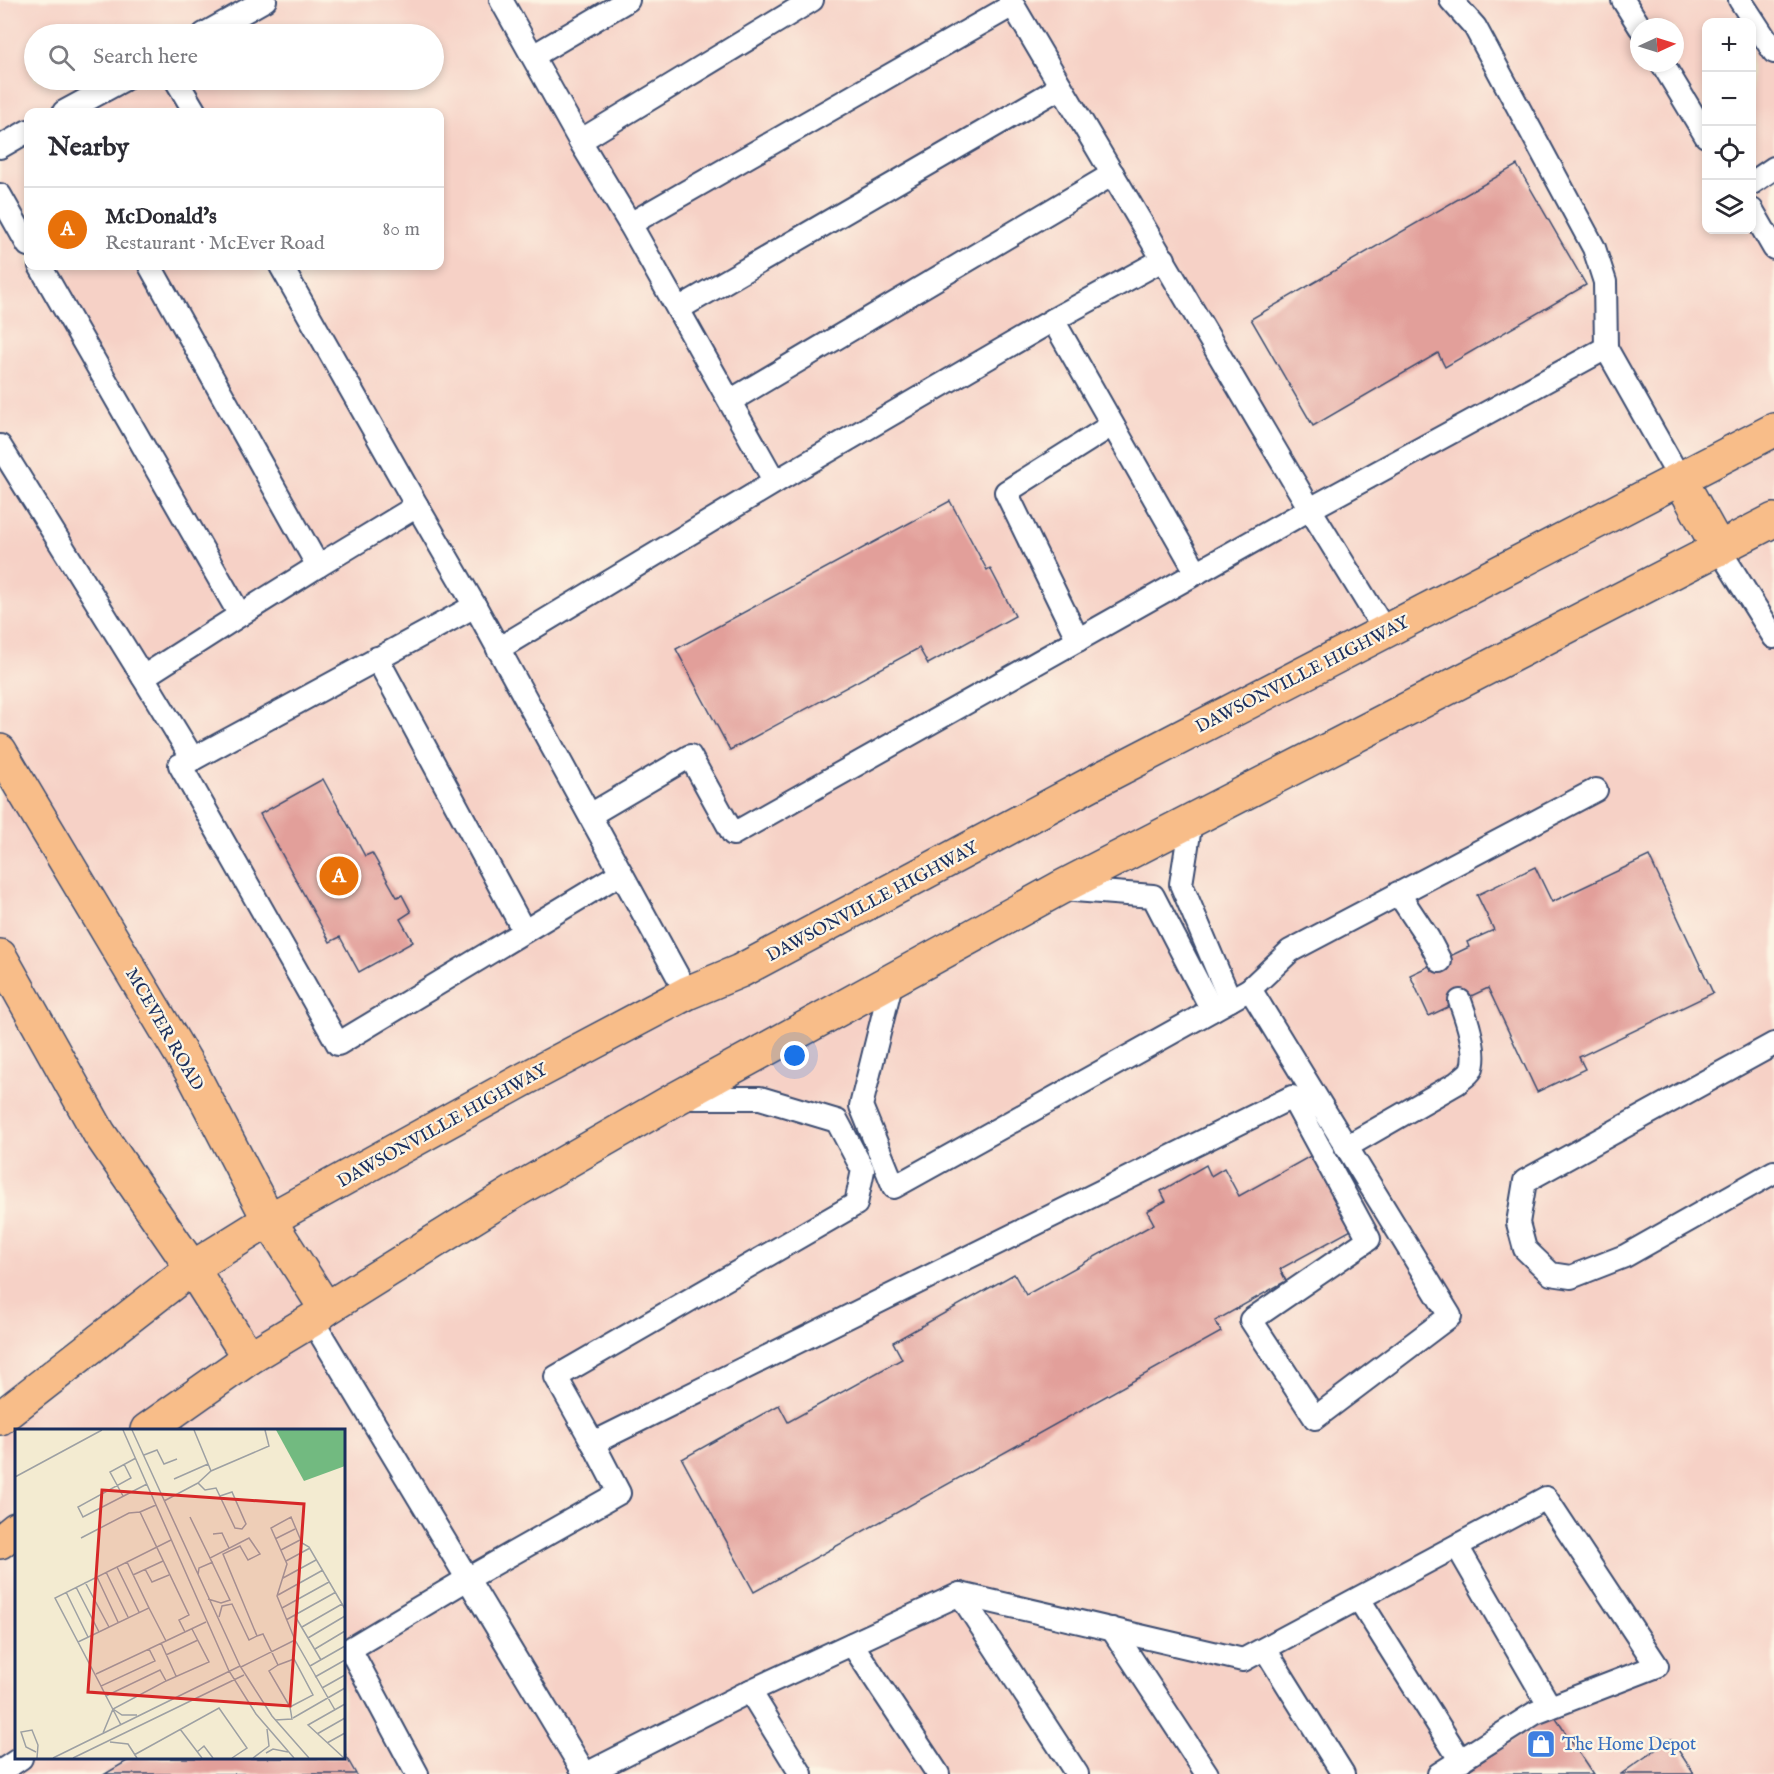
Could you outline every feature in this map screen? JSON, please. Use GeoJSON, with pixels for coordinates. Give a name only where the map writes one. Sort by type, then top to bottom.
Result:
{"type":"FeatureCollection","features":[{"type":"Feature","properties":{"kind":"main road","name":"DAWSONVILLE HIGHWAY"},"geometry":{"type":"LineString","coordinates":[[0,1418],[192,1268],[269,1220],[521,1081],[687,993],[740,971],[1100,779],[1774,430]]}},
{"type":"Feature","properties":{"kind":"main road"},"geometry":{"type":"LineString","coordinates":[[1680,479],[1719,549]]}},
{"type":"Feature","properties":{"kind":"main road"},"geometry":{"type":"LineString","coordinates":[[150,1429],[249,1358],[319,1314],[517,1190],[677,1098],[1060,888],[1774,520]]}},
{"type":"Feature","properties":{"kind":"main road","name":"MCEVER ROAD"},"geometry":{"type":"LineString","coordinates":[[0,751],[194,1076],[319,1314]]}},
{"type":"Feature","properties":{"kind":"main road"},"geometry":{"type":"LineString","coordinates":[[0,956],[99,1133],[192,1268],[249,1358]]}},
{"type":"Feature","properties":{"kind":"main road"},"geometry":{"type":"LineString","coordinates":[[0,1542],[15,1530]]}},
{"type":"Feature","properties":{"kind":"lane"},"geometry":{"type":"LineString","coordinates":[[222,24],[265,0]]}},
{"type":"Feature","properties":{"kind":"lane"},"geometry":{"type":"LineString","coordinates":[[501,0],[775,482]]}},
{"type":"Feature","properties":{"kind":"lane"},"geometry":{"type":"LineString","coordinates":[[533,57],[628,0]]}},
{"type":"Feature","properties":{"kind":"lane"},"geometry":{"type":"LineString","coordinates":[[580,141],[812,0]]}},
{"type":"Feature","properties":{"kind":"lane"},"geometry":{"type":"LineString","coordinates":[[1451,0],[1475,27],[1594,248],[1605,282],[1606,348],[1680,479]]}},
{"type":"Feature","properties":{"kind":"lane"},"geometry":{"type":"LineString","coordinates":[[1623,0],[1634,18]]}},
{"type":"Feature","properties":{"kind":"lane"},"geometry":{"type":"LineString","coordinates":[[1740,0],[1774,52]]}},
{"type":"Feature","properties":{"kind":"lane"},"geometry":{"type":"LineString","coordinates":[[630,224],[1012,3],[1310,509],[1385,631]]}},
{"type":"Feature","properties":{"kind":"lane"},"geometry":{"type":"LineString","coordinates":[[1668,72],[1702,128]]}},
{"type":"Feature","properties":{"kind":"lane"},"geometry":{"type":"LineString","coordinates":[[678,309],[1061,87]]}},
{"type":"Feature","properties":{"kind":"lane"},"geometry":{"type":"LineString","coordinates":[[71,108],[105,90]]}},
{"type":"Feature","properties":{"kind":"lane"},"geometry":{"type":"LineString","coordinates":[[182,90],[193,108]]}},
{"type":"Feature","properties":{"kind":"lane"},"geometry":{"type":"LineString","coordinates":[[0,147],[24,133]]}},
{"type":"Feature","properties":{"kind":"lane"},"geometry":{"type":"LineString","coordinates":[[1756,180],[1774,168]]}},
{"type":"Feature","properties":{"kind":"lane"},"geometry":{"type":"LineString","coordinates":[[730,401],[1113,174]]}},
{"type":"Feature","properties":{"kind":"lane"},"geometry":{"type":"LineString","coordinates":[[0,195],[24,238]]}},
{"type":"Feature","properties":{"kind":"lane"},"geometry":{"type":"LineString","coordinates":[[1756,217],[1774,248]]}},
{"type":"Feature","properties":{"kind":"lane"},"geometry":{"type":"LineString","coordinates":[[498,649],[775,482],[1053,320],[1164,260]]}},
{"type":"Feature","properties":{"kind":"lane"},"geometry":{"type":"LineString","coordinates":[[42,270],[240,615]]}},
{"type":"Feature","properties":{"kind":"lane"},"geometry":{"type":"LineString","coordinates":[[152,270],[318,566]]}},
{"type":"Feature","properties":{"kind":"lane"},"geometry":{"type":"LineString","coordinates":[[283,270],[475,606],[687,993]]}},
{"type":"Feature","properties":{"kind":"lane"},"geometry":{"type":"LineString","coordinates":[[1053,320],[1197,573]]}},
{"type":"Feature","properties":{"kind":"lane"},"geometry":{"type":"LineString","coordinates":[[590,815],[690,756],[733,834],[1310,509],[1606,348]]}},
{"type":"Feature","properties":{"kind":"lane"},"geometry":{"type":"LineString","coordinates":[[1078,639],[1005,492],[1112,425]]}},
{"type":"Feature","properties":{"kind":"lane"},"geometry":{"type":"LineString","coordinates":[[0,446],[193,759]]}},
{"type":"Feature","properties":{"kind":"lane"},"geometry":{"type":"LineString","coordinates":[[143,677],[417,506]]}},
{"type":"Feature","properties":{"kind":"lane"},"geometry":{"type":"LineString","coordinates":[[1719,549],[1774,637]]}},
{"type":"Feature","properties":{"kind":"lane"},"geometry":{"type":"LineString","coordinates":[[475,606],[180,765],[338,1044],[621,873]]}},
{"type":"Feature","properties":{"kind":"lane"},"geometry":{"type":"LineString","coordinates":[[377,658],[524,931]]}},
{"type":"Feature","properties":{"kind":"lane"},"geometry":{"type":"LineString","coordinates":[[892,980],[861,1106],[894,1187],[1250,989],[1290,951],[1398,892],[1596,790]]}},
{"type":"Feature","properties":{"kind":"lane"},"geometry":{"type":"LineString","coordinates":[[1191,821],[1181,884],[1221,1005]]}},
{"type":"Feature","properties":{"kind":"lane"},"geometry":{"type":"LineString","coordinates":[[1060,888],[1153,896],[1221,1005]]}},
{"type":"Feature","properties":{"kind":"lane"},"geometry":{"type":"LineString","coordinates":[[1398,892],[1440,961]]}},
{"type":"Feature","properties":{"kind":"lane"},"geometry":{"type":"LineString","coordinates":[[593,1443],[1292,1097],[1369,1239],[1251,1320],[1315,1418],[1450,1316],[1250,989]]}},
{"type":"Feature","properties":{"kind":"lane"},"geometry":{"type":"LineString","coordinates":[[1347,1147],[1457,1083],[1470,1072],[1473,1062],[1472,1041],[1460,1001]]}},
{"type":"Feature","properties":{"kind":"lane"},"geometry":{"type":"LineString","coordinates":[[1774,1044],[1525,1181],[1518,1223],[1525,1249],[1551,1274],[1571,1277],[1625,1256],[1774,1172]]}},
{"type":"Feature","properties":{"kind":"lane"},"geometry":{"type":"LineString","coordinates":[[417,1774],[347,1645],[619,1494],[556,1377],[856,1204],[863,1170],[837,1121],[760,1098],[677,1098]]}},
{"type":"Feature","properties":{"kind":"lane"},"geometry":{"type":"LineString","coordinates":[[319,1314],[469,1578],[586,1774],[750,1691],[960,1594],[1244,1660],[1546,1498],[1657,1666],[1535,1713],[1439,1774]]}},
{"type":"Feature","properties":{"kind":"lane"},"geometry":{"type":"LineString","coordinates":[[1457,1546],[1550,1707]]}},
{"type":"Feature","properties":{"kind":"lane"},"geometry":{"type":"LineString","coordinates":[[960,1594],[1077,1774]]}},
{"type":"Feature","properties":{"kind":"lane"},"geometry":{"type":"LineString","coordinates":[[1359,1599],[1461,1761]]}},
{"type":"Feature","properties":{"kind":"lane"},"geometry":{"type":"LineString","coordinates":[[1112,1629],[1207,1774]]}},
{"type":"Feature","properties":{"kind":"lane"},"geometry":{"type":"LineString","coordinates":[[852,1644],[938,1774]]}},
{"type":"Feature","properties":{"kind":"lane"},"geometry":{"type":"LineString","coordinates":[[1264,1649],[1343,1774]]}},
{"type":"Feature","properties":{"kind":"lane"},"geometry":{"type":"LineString","coordinates":[[750,1691],[793,1771]]}},
{"type":"Feature","properties":{"kind":"lane"},"geometry":{"type":"LineString","coordinates":[[0,1772],[20,1759]]}},
{"type":"Feature","properties":{"kind":"shaded area"},"geometry":{"type":"Polygon","coordinates":[[[0,0],[1774,0],[1774,1774],[0,1774],[0,0]]]}},
{"type":"Feature","properties":{"kind":"building"},"geometry":{"type":"Polygon","coordinates":[[[1517,165],[1586,285],[1445,367],[1438,353],[1313,426],[1251,319],[1517,165]]]}},
{"type":"Feature","properties":{"kind":"building"},"geometry":{"type":"Polygon","coordinates":[[[950,501],[987,570],[990,568],[1015,616],[928,664],[919,648],[730,750],[676,649],[950,501]]]}},
{"type":"Feature","properties":{"kind":"building"},"geometry":{"type":"Polygon","coordinates":[[[323,779],[365,856],[372,853],[397,897],[402,895],[411,912],[400,919],[413,942],[359,972],[340,937],[330,942],[260,814],[323,779]]]}},
{"type":"Feature","properties":{"kind":"building"},"geometry":{"type":"Polygon","coordinates":[[[1649,856],[1713,993],[1579,1057],[1585,1069],[1537,1092],[1488,988],[1429,1016],[1410,975],[1469,947],[1467,942],[1494,930],[1477,895],[1535,867],[1552,902],[1649,856]]]}},
{"type":"Feature","properties":{"kind":"building"},"geometry":{"type":"Polygon","coordinates":[[[1314,1154],[1355,1228],[1280,1269],[1286,1281],[1215,1321],[1221,1332],[754,1592],[682,1459],[779,1405],[788,1422],[902,1359],[893,1342],[1014,1274],[1026,1295],[1154,1224],[1147,1211],[1166,1201],[1161,1191],[1206,1165],[1211,1176],[1224,1168],[1239,1196],[1314,1154]]]}},
{"type":"Feature","properties":{"kind":"building","name":"The Home Depot"},"geometry":{"type":"Polygon","coordinates":[[[1553,1714],[1593,1774],[1463,1774],[1553,1714]]]}},
{"type":"Feature","properties":{"kind":"building","name":"The Home Depot"},"geometry":{"type":"Polygon","coordinates":[[[1671,1739],[1694,1774],[1621,1774],[1671,1739]]]}},
{"type":"Feature","properties":{"kind":"building"},"geometry":{"type":"Polygon","coordinates":[[[345,1755],[356,1774],[105,1774],[130,1759],[345,1759],[345,1755]]]}},
{"type":"Feature","properties":{"kind":"place","name":"McDonald's"},"geometry":{"type":"Point","coordinates":[339,876]}},
{"type":"Feature","properties":{"kind":"place","name":"The Home Depot"},"geometry":{"type":"Point","coordinates":[1541,1744]}}]}
